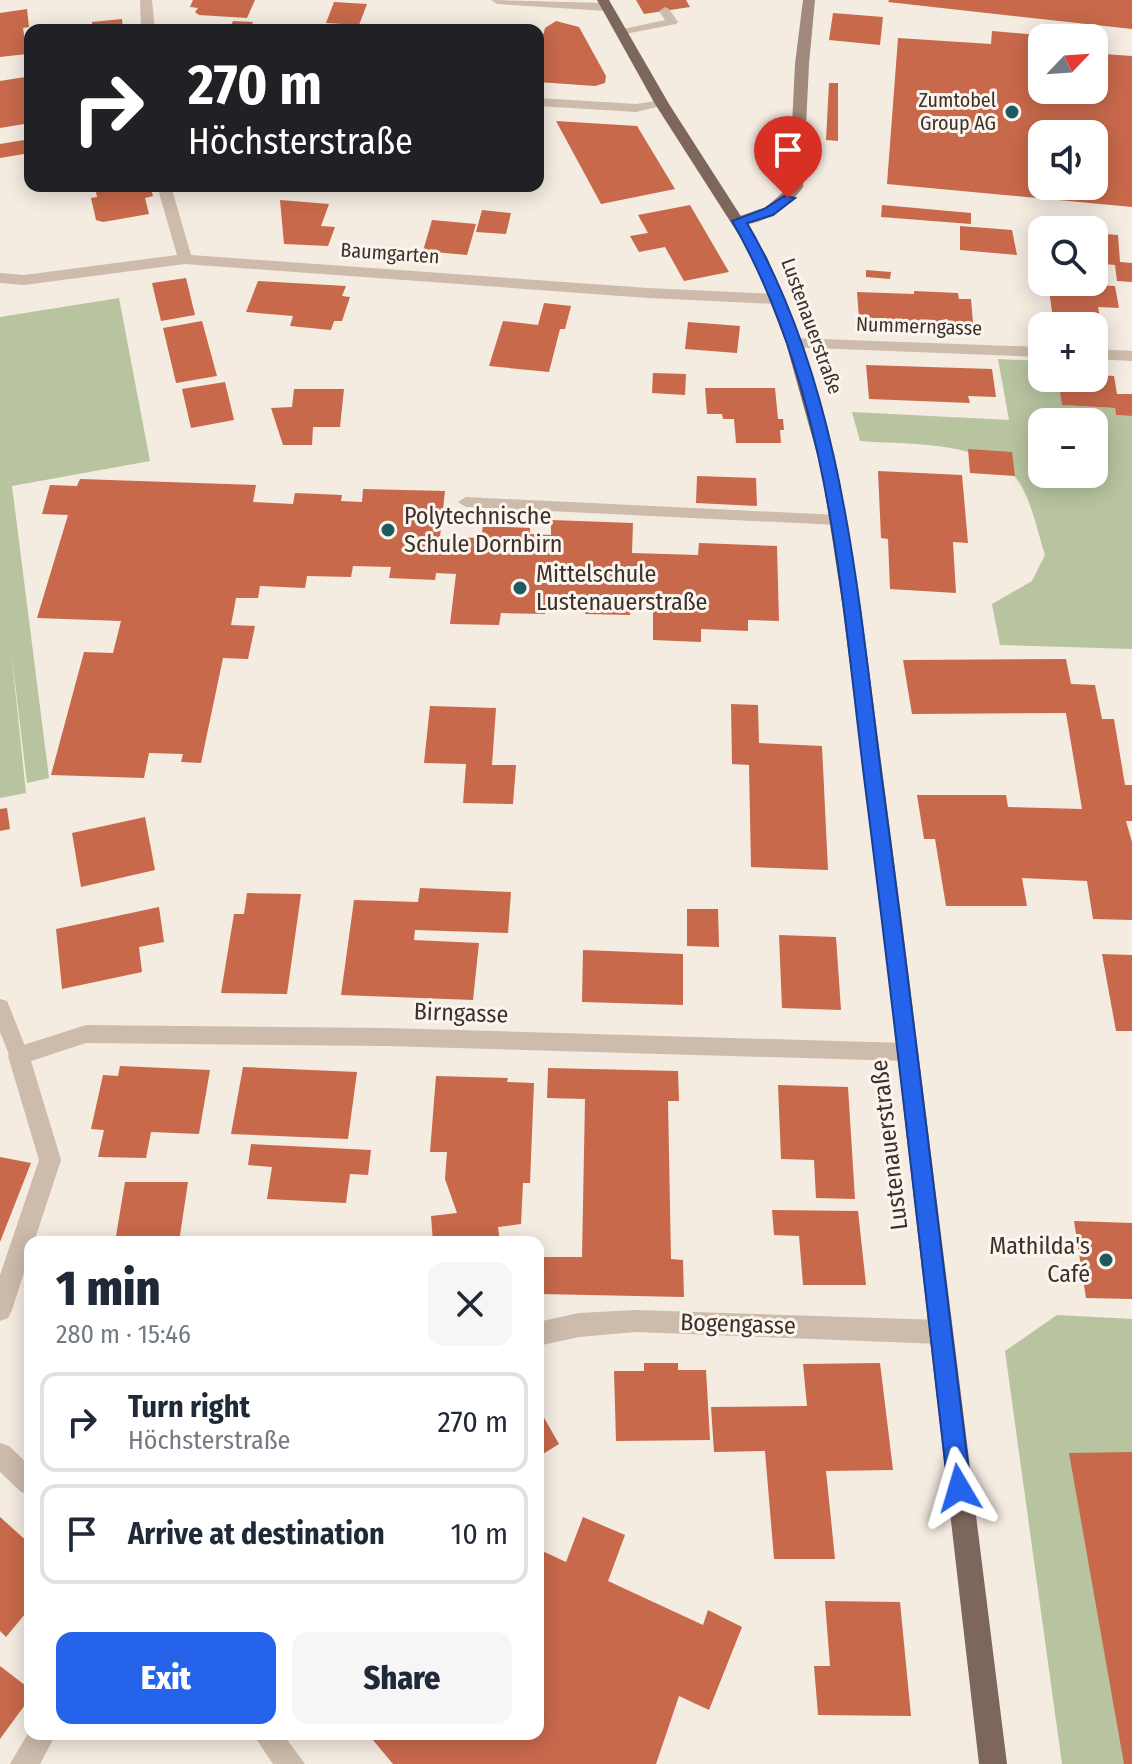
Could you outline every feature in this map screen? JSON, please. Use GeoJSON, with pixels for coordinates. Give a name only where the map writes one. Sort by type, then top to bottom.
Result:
{"type":"FeatureCollection","features":[{"type":"Feature","properties":{"kind":"main road"},"geometry":{"type":"LineString","coordinates":[[739,221],[769,212],[788,198],[796,187],[802,64],[809,0]]}},
{"type":"Feature","properties":{"kind":"main road","name":"Lustenauerstraße"},"geometry":{"type":"LineString","coordinates":[[604,4],[662,104],[760,257],[794,343],[817,419],[852,609],[993,1764]]}},
{"type":"Feature","properties":{"kind":"street"},"geometry":{"type":"LineString","coordinates":[[146,0],[148,24]]}},
{"type":"Feature","properties":{"kind":"street"},"geometry":{"type":"LineString","coordinates":[[497,0],[604,4]]}},
{"type":"Feature","properties":{"kind":"street"},"geometry":{"type":"LineString","coordinates":[[544,102],[636,108],[662,104]]}},
{"type":"Feature","properties":{"kind":"street"},"geometry":{"type":"LineString","coordinates":[[166,192],[185,259]]}},
{"type":"Feature","properties":{"kind":"street","name":"Baumgarten"},"geometry":{"type":"LineString","coordinates":[[0,278],[24,280],[185,259],[648,293],[777,299]]}},
{"type":"Feature","properties":{"kind":"street","name":"Nummerngasse"},"geometry":{"type":"LineString","coordinates":[[794,343],[1028,351]]}},
{"type":"Feature","properties":{"kind":"street"},"geometry":{"type":"LineString","coordinates":[[1108,355],[1132,356]]}},
{"type":"Feature","properties":{"kind":"street","name":"Birngasse"},"geometry":{"type":"LineString","coordinates":[[19,1056],[86,1034],[386,1037],[906,1052]]}},
{"type":"Feature","properties":{"kind":"street"},"geometry":{"type":"LineString","coordinates":[[19,1056],[50,1160],[25,1236]]}},
{"type":"Feature","properties":{"kind":"street"},"geometry":{"type":"LineString","coordinates":[[0,1310],[24,1238]]}},
{"type":"Feature","properties":{"kind":"street","name":"Bogengasse"},"geometry":{"type":"LineString","coordinates":[[544,1333],[579,1325],[636,1321],[940,1332]]}},
{"type":"Feature","properties":{"kind":"street"},"geometry":{"type":"LineString","coordinates":[[0,1455],[24,1477]]}},
{"type":"Feature","properties":{"kind":"street"},"geometry":{"type":"LineString","coordinates":[[24,1764],[39,1740]]}},
{"type":"Feature","properties":{"kind":"street"},"geometry":{"type":"LineString","coordinates":[[271,1740],[291,1764]]}},
{"type":"Feature","properties":{"kind":"lane"},"geometry":{"type":"LineString","coordinates":[[620,31],[672,22],[665,11]]}},
{"type":"Feature","properties":{"kind":"lane"},"geometry":{"type":"LineString","coordinates":[[466,502],[838,520]]}},
{"type":"Feature","properties":{"kind":"lane"},"geometry":{"type":"LineString","coordinates":[[0,1007],[19,1056]]}},
{"type":"Feature","properties":{"kind":"green space"},"geometry":{"type":"Polygon","coordinates":[[[119,298],[150,461],[12,486],[49,778],[27,783],[11,649],[26,793],[0,798],[0,317],[119,298]]]}},
{"type":"Feature","properties":{"kind":"green space"},"geometry":{"type":"Polygon","coordinates":[[[998,359],[1028,360],[1028,392],[1061,392],[1063,405],[1115,408],[1116,415],[1132,416],[1132,649],[1000,645],[992,604],[1032,581],[1045,555],[1019,482],[998,464],[961,450],[860,441],[852,412],[1009,420],[998,359]]]}},
{"type":"Feature","properties":{"kind":"green space"},"geometry":{"type":"Polygon","coordinates":[[[1057,1315],[1132,1319],[1132,1764],[1062,1764],[1005,1351],[1057,1315]]]}},
{"type":"Feature","properties":{"kind":"building"},"geometry":{"type":"Polygon","coordinates":[[[193,0],[255,0],[247,18],[199,15],[195,12],[198,8],[190,7],[193,0]]]}},
{"type":"Feature","properties":{"kind":"building"},"geometry":{"type":"Polygon","coordinates":[[[636,0],[686,0],[690,7],[644,14],[636,0]]]}},
{"type":"Feature","properties":{"kind":"building"},"geometry":{"type":"Polygon","coordinates":[[[1132,0],[1132,29],[1108,24],[888,2],[1132,0]]]}},
{"type":"Feature","properties":{"kind":"building"},"geometry":{"type":"Polygon","coordinates":[[[334,2],[367,4],[359,24],[326,23],[334,2]]]}},
{"type":"Feature","properties":{"kind":"building"},"geometry":{"type":"Polygon","coordinates":[[[27,9],[29,24],[24,24],[23,28],[24,54],[0,57],[0,13],[27,9]]]}},
{"type":"Feature","properties":{"kind":"building"},"geometry":{"type":"Polygon","coordinates":[[[833,13],[883,17],[880,45],[829,40],[833,13]]]}},
{"type":"Feature","properties":{"kind":"building"},"geometry":{"type":"Polygon","coordinates":[[[122,19],[122,24],[92,24],[122,19]]]}},
{"type":"Feature","properties":{"kind":"building"},"geometry":{"type":"Polygon","coordinates":[[[233,21],[253,22],[252,24],[232,24],[233,21]]]}},
{"type":"Feature","properties":{"kind":"building"},"geometry":{"type":"Polygon","coordinates":[[[556,21],[579,27],[606,76],[605,83],[595,86],[544,82],[545,28],[556,21]]]}},
{"type":"Feature","properties":{"kind":"building","name":"Zumtobel Group AG"},"geometry":{"type":"Polygon","coordinates":[[[992,31],[1028,34],[1028,104],[1108,104],[1108,54],[1132,56],[1132,207],[1057,200],[1108,200],[1108,120],[1028,120],[1028,197],[887,184],[898,38],[991,44],[992,31]]]}},
{"type":"Feature","properties":{"kind":"building"},"geometry":{"type":"Polygon","coordinates":[[[24,77],[24,124],[0,128],[0,81],[24,77]]]}},
{"type":"Feature","properties":{"kind":"building"},"geometry":{"type":"Polygon","coordinates":[[[829,83],[838,83],[838,141],[826,140],[829,83]]]}},
{"type":"Feature","properties":{"kind":"building"},"geometry":{"type":"Polygon","coordinates":[[[556,121],[637,126],[675,189],[601,204],[556,121]]]}},
{"type":"Feature","properties":{"kind":"building"},"geometry":{"type":"Polygon","coordinates":[[[24,140],[24,154],[0,158],[0,144],[24,140]]]}},
{"type":"Feature","properties":{"kind":"building"},"geometry":{"type":"Polygon","coordinates":[[[96,192],[152,192],[153,196],[145,198],[149,214],[103,222],[96,220],[91,198],[97,197],[96,192]]]}},
{"type":"Feature","properties":{"kind":"building"},"geometry":{"type":"Polygon","coordinates":[[[280,200],[329,204],[321,226],[335,227],[328,246],[284,244],[280,200]]]}},
{"type":"Feature","properties":{"kind":"building"},"geometry":{"type":"Polygon","coordinates":[[[690,205],[729,272],[684,281],[665,247],[639,252],[630,236],[648,233],[638,215],[690,205]]]}},
{"type":"Feature","properties":{"kind":"building"},"geometry":{"type":"Polygon","coordinates":[[[882,205],[971,213],[971,224],[881,217],[882,205]]]}},
{"type":"Feature","properties":{"kind":"building"},"geometry":{"type":"Polygon","coordinates":[[[482,210],[511,213],[506,234],[476,232],[482,210]]]}},
{"type":"Feature","properties":{"kind":"building"},"geometry":{"type":"Polygon","coordinates":[[[432,220],[476,224],[467,255],[423,251],[432,220]]]}},
{"type":"Feature","properties":{"kind":"building"},"geometry":{"type":"Polygon","coordinates":[[[960,226],[1012,230],[1017,255],[960,250],[960,226]]]}},
{"type":"Feature","properties":{"kind":"building"},"geometry":{"type":"Polygon","coordinates":[[[1108,234],[1118,235],[1120,262],[1132,263],[1132,282],[1117,281],[1115,265],[1108,264],[1108,234]]]}},
{"type":"Feature","properties":{"kind":"building"},"geometry":{"type":"Polygon","coordinates":[[[866,270],[891,272],[890,279],[866,277],[866,270]]]}},
{"type":"Feature","properties":{"kind":"building"},"geometry":{"type":"Polygon","coordinates":[[[186,278],[195,315],[161,321],[152,283],[186,278]]]}},
{"type":"Feature","properties":{"kind":"building"},"geometry":{"type":"Polygon","coordinates":[[[258,281],[346,286],[342,296],[350,297],[342,321],[334,321],[331,330],[290,326],[293,316],[246,312],[258,281]]]}},
{"type":"Feature","properties":{"kind":"building"},"geometry":{"type":"Polygon","coordinates":[[[1108,286],[1115,286],[1119,308],[1098,307],[1099,312],[1052,312],[1050,296],[1108,296],[1108,286]]]}},
{"type":"Feature","properties":{"kind":"building"},"geometry":{"type":"Polygon","coordinates":[[[914,291],[958,293],[959,299],[971,299],[973,323],[872,323],[871,318],[859,318],[857,292],[914,294],[914,291]]]}},
{"type":"Feature","properties":{"kind":"building"},"geometry":{"type":"Polygon","coordinates":[[[544,303],[571,306],[565,329],[560,329],[549,372],[489,366],[503,321],[538,325],[544,303]]]}},
{"type":"Feature","properties":{"kind":"building"},"geometry":{"type":"Polygon","coordinates":[[[202,321],[217,376],[176,383],[163,328],[202,321]]]}},
{"type":"Feature","properties":{"kind":"building"},"geometry":{"type":"Polygon","coordinates":[[[688,322],[740,326],[737,353],[685,349],[688,322]]]}},
{"type":"Feature","properties":{"kind":"building"},"geometry":{"type":"Polygon","coordinates":[[[866,365],[992,369],[996,397],[968,396],[970,403],[869,399],[866,365]]]}},
{"type":"Feature","properties":{"kind":"building"},"geometry":{"type":"Polygon","coordinates":[[[653,373],[686,374],[685,395],[652,393],[653,373]]]}},
{"type":"Feature","properties":{"kind":"building"},"geometry":{"type":"Polygon","coordinates":[[[1108,376],[1114,376],[1117,394],[1132,394],[1132,416],[1116,415],[1115,408],[1062,405],[1060,392],[1108,392],[1108,376]]]}},
{"type":"Feature","properties":{"kind":"building"},"geometry":{"type":"Polygon","coordinates":[[[225,382],[234,420],[191,428],[182,389],[225,382]]]}},
{"type":"Feature","properties":{"kind":"building"},"geometry":{"type":"Polygon","coordinates":[[[705,388],[775,388],[778,419],[783,419],[781,443],[736,443],[734,419],[723,419],[722,414],[707,414],[705,388]]]}},
{"type":"Feature","properties":{"kind":"building"},"geometry":{"type":"Polygon","coordinates":[[[294,389],[344,389],[340,427],[313,427],[312,445],[283,445],[271,408],[292,407],[294,389]]]}},
{"type":"Feature","properties":{"kind":"building"},"geometry":{"type":"Polygon","coordinates":[[[968,449],[1012,452],[1015,476],[970,473],[968,449]]]}},
{"type":"Feature","properties":{"kind":"building"},"geometry":{"type":"Polygon","coordinates":[[[878,471],[962,475],[968,543],[953,542],[956,593],[890,589],[888,539],[881,538],[878,471]]]}},
{"type":"Feature","properties":{"kind":"building"},"geometry":{"type":"Polygon","coordinates":[[[697,476],[756,478],[757,506],[696,503],[697,476]]]}},
{"type":"Feature","properties":{"kind":"building"},"geometry":{"type":"Polygon","coordinates":[[[80,479],[256,485],[253,502],[293,504],[295,493],[342,495],[341,501],[362,502],[363,489],[445,491],[440,537],[481,538],[483,526],[530,528],[530,534],[551,535],[551,520],[633,523],[632,553],[698,555],[699,543],[777,546],[779,621],[748,620],[748,631],[701,629],[701,642],[653,640],[653,606],[631,605],[630,615],[585,614],[585,604],[546,602],[545,614],[501,613],[499,625],[450,624],[456,574],[436,573],[435,580],[389,578],[391,567],[353,566],[351,577],[307,576],[305,588],[260,586],[258,598],[236,598],[231,625],[255,626],[248,659],[223,658],[201,763],[181,762],[183,754],[149,753],[144,778],[51,775],[84,652],[113,653],[121,621],[37,618],[68,515],[42,514],[50,485],[77,486],[80,479]]]}},
{"type":"Feature","properties":{"kind":"building"},"geometry":{"type":"Polygon","coordinates":[[[1066,659],[1071,684],[1095,685],[1102,719],[1114,719],[1125,785],[1132,785],[1132,821],[1126,821],[1132,842],[1132,920],[1093,919],[1087,881],[1022,878],[1027,906],[946,906],[935,839],[924,839],[917,795],[1006,795],[1008,807],[1082,809],[1066,713],[912,714],[903,660],[1066,659]]]}},
{"type":"Feature","properties":{"kind":"building"},"geometry":{"type":"Polygon","coordinates":[[[731,704],[758,705],[759,743],[822,746],[828,870],[751,867],[749,765],[732,764],[731,704]]]}},
{"type":"Feature","properties":{"kind":"building"},"geometry":{"type":"Polygon","coordinates":[[[430,706],[496,708],[492,765],[516,765],[513,804],[463,803],[466,764],[424,763],[430,706]]]}},
{"type":"Feature","properties":{"kind":"building"},"geometry":{"type":"Polygon","coordinates":[[[7,808],[10,829],[0,831],[0,809],[7,808]]]}},
{"type":"Feature","properties":{"kind":"building"},"geometry":{"type":"Polygon","coordinates":[[[145,817],[155,870],[81,887],[72,833],[145,817]]]}},
{"type":"Feature","properties":{"kind":"building"},"geometry":{"type":"Polygon","coordinates":[[[420,888],[511,892],[508,933],[415,930],[414,940],[479,943],[473,1000],[341,995],[354,900],[418,902],[420,888]]]}},
{"type":"Feature","properties":{"kind":"building"},"geometry":{"type":"Polygon","coordinates":[[[247,893],[301,894],[287,994],[221,993],[234,914],[244,914],[247,893]]]}},
{"type":"Feature","properties":{"kind":"building"},"geometry":{"type":"Polygon","coordinates":[[[159,907],[164,942],[139,947],[142,972],[62,989],[56,929],[159,907]]]}},
{"type":"Feature","properties":{"kind":"building"},"geometry":{"type":"Polygon","coordinates":[[[687,909],[718,909],[719,947],[687,946],[687,909]]]}},
{"type":"Feature","properties":{"kind":"building"},"geometry":{"type":"Polygon","coordinates":[[[779,935],[836,937],[841,1010],[782,1008],[779,935]]]}},
{"type":"Feature","properties":{"kind":"building"},"geometry":{"type":"Polygon","coordinates":[[[583,950],[683,954],[683,1005],[582,1002],[583,950]]]}},
{"type":"Feature","properties":{"kind":"building"},"geometry":{"type":"Polygon","coordinates":[[[1102,954],[1132,955],[1132,1031],[1116,1031],[1102,954]]]}},
{"type":"Feature","properties":{"kind":"building"},"geometry":{"type":"Polygon","coordinates":[[[120,1066],[210,1070],[199,1134],[151,1132],[146,1158],[98,1157],[104,1130],[91,1129],[103,1075],[118,1076],[120,1066]]]}},
{"type":"Feature","properties":{"kind":"building"},"geometry":{"type":"Polygon","coordinates":[[[243,1067],[357,1072],[348,1139],[231,1134],[243,1067]]]}},
{"type":"Feature","properties":{"kind":"building"},"geometry":{"type":"Polygon","coordinates":[[[548,1068],[678,1071],[679,1101],[668,1101],[671,1259],[683,1260],[684,1297],[544,1294],[544,1257],[582,1257],[585,1099],[547,1098],[548,1068]]]}},
{"type":"Feature","properties":{"kind":"building"},"geometry":{"type":"Polygon","coordinates":[[[436,1076],[508,1078],[507,1082],[534,1083],[530,1183],[523,1183],[521,1224],[498,1227],[499,1236],[433,1236],[431,1216],[457,1213],[445,1179],[447,1152],[430,1152],[436,1076]]]}},
{"type":"Feature","properties":{"kind":"building"},"geometry":{"type":"Polygon","coordinates":[[[778,1085],[848,1087],[855,1199],[816,1198],[814,1160],[781,1159],[778,1085]]]}},
{"type":"Feature","properties":{"kind":"building"},"geometry":{"type":"Polygon","coordinates":[[[251,1144],[371,1150],[368,1175],[350,1174],[346,1203],[267,1199],[272,1167],[248,1165],[251,1144]]]}},
{"type":"Feature","properties":{"kind":"building"},"geometry":{"type":"Polygon","coordinates":[[[0,1157],[31,1163],[0,1242],[0,1157]]]}},
{"type":"Feature","properties":{"kind":"building"},"geometry":{"type":"Polygon","coordinates":[[[125,1182],[188,1182],[180,1236],[116,1236],[125,1182]]]}},
{"type":"Feature","properties":{"kind":"building"},"geometry":{"type":"Polygon","coordinates":[[[772,1210],[858,1211],[866,1285],[803,1285],[799,1236],[774,1235],[772,1210]]]}},
{"type":"Feature","properties":{"kind":"building","name":"Mathilda's Café"},"geometry":{"type":"Polygon","coordinates":[[[1074,1221],[1132,1223],[1132,1299],[1086,1298],[1074,1221]]]}},
{"type":"Feature","properties":{"kind":"building"},"geometry":{"type":"Polygon","coordinates":[[[644,1363],[678,1363],[678,1370],[706,1370],[710,1440],[616,1441],[614,1371],[644,1371],[644,1363]]]}},
{"type":"Feature","properties":{"kind":"building"},"geometry":{"type":"Polygon","coordinates":[[[880,1363],[893,1470],[826,1471],[835,1559],[774,1559],[765,1451],[714,1452],[711,1407],[807,1406],[803,1364],[880,1363]]]}},
{"type":"Feature","properties":{"kind":"building"},"geometry":{"type":"Polygon","coordinates":[[[544,1418],[559,1444],[544,1453],[544,1418]]]}},
{"type":"Feature","properties":{"kind":"building"},"geometry":{"type":"Polygon","coordinates":[[[1132,1452],[1132,1764],[1124,1764],[1069,1453],[1132,1452]]]}},
{"type":"Feature","properties":{"kind":"building"},"geometry":{"type":"Polygon","coordinates":[[[0,1517],[24,1539],[24,1615],[6,1637],[0,1631],[0,1517]]]}},
{"type":"Feature","properties":{"kind":"building"},"geometry":{"type":"Polygon","coordinates":[[[583,1517],[625,1535],[608,1581],[703,1625],[708,1610],[742,1627],[709,1710],[679,1696],[656,1764],[393,1764],[373,1740],[544,1740],[544,1552],[566,1562],[583,1517]]]}},
{"type":"Feature","properties":{"kind":"building"},"geometry":{"type":"Polygon","coordinates":[[[825,1601],[900,1602],[911,1716],[818,1715],[814,1666],[830,1666],[825,1601]]]}},
{"type":"Feature","properties":{"kind":"building"},"geometry":{"type":"Polygon","coordinates":[[[0,1666],[24,1684],[24,1706],[0,1739],[0,1666]]]}},
{"type":"Feature","properties":{"kind":"place","name":"Zumtobel Group AG"},"geometry":{"type":"Point","coordinates":[1012,112]}},
{"type":"Feature","properties":{"kind":"place","name":"Polytechnische Schule Dornbirn"},"geometry":{"type":"Point","coordinates":[388,530]}},
{"type":"Feature","properties":{"kind":"place","name":"Mittelschule Lustenauerstraße"},"geometry":{"type":"Point","coordinates":[520,588]}},
{"type":"Feature","properties":{"kind":"place","name":"Mathilda's Café"},"geometry":{"type":"Point","coordinates":[1106,1260]}},
{"type":"Feature","properties":{"kind":"route"},"geometry":{"type":"LineString","coordinates":[[788,198],[769,212],[739,221],[760,257],[794,343],[825,449],[841,534],[888,891],[959,1488]]}}]}
